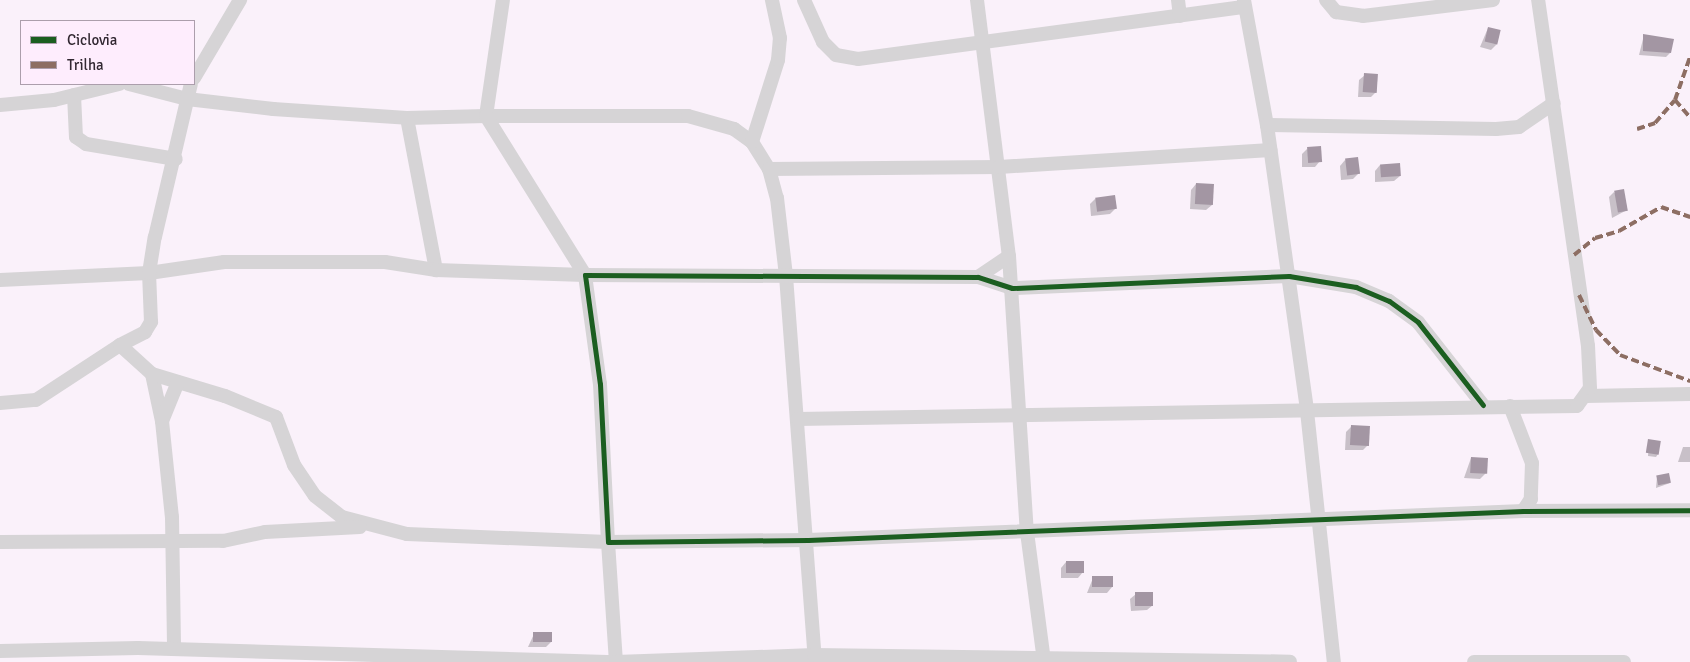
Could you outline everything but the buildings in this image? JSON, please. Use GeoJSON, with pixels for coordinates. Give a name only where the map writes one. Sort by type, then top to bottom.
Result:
{"type":"FeatureCollection","features":[{"type":"Feature","properties":{"kind":"street"},"geometry":{"type":"LineString","coordinates":[[195,76],[240,0]]}},
{"type":"Feature","properties":{"kind":"street"},"geometry":{"type":"LineString","coordinates":[[503,0],[486,116],[585,275],[600,384],[616,662]]}},
{"type":"Feature","properties":{"kind":"street"},"geometry":{"type":"LineString","coordinates":[[752,142],[778,60],[780,38],[772,0]]}},
{"type":"Feature","properties":{"kind":"street"},"geometry":{"type":"LineString","coordinates":[[804,0],[823,42],[836,55],[858,59],[1180,16],[1244,4],[1268,125],[1289,276],[1307,411],[1316,522],[1334,662]]}},
{"type":"Feature","properties":{"kind":"street"},"geometry":{"type":"LineString","coordinates":[[977,0],[1009,256],[1027,532],[1044,659]]}},
{"type":"Feature","properties":{"kind":"street"},"geometry":{"type":"LineString","coordinates":[[1178,0],[1180,16]]}},
{"type":"Feature","properties":{"kind":"street"},"geometry":{"type":"LineString","coordinates":[[1326,0],[1336,12],[1363,16],[1493,0]]}},
{"type":"Feature","properties":{"kind":"street"},"geometry":{"type":"LineString","coordinates":[[798,419],[1307,411],[1483,405],[1571,408],[1586,396],[1590,388],[1588,346],[1538,0]]}},
{"type":"Feature","properties":{"kind":"street"},"geometry":{"type":"LineString","coordinates":[[0,104],[74,95],[115,85]]}},
{"type":"Feature","properties":{"kind":"street"},"geometry":{"type":"LineString","coordinates":[[133,85],[187,99],[407,118],[688,116],[734,129],[752,142],[769,168],[777,198],[786,276],[808,540],[815,658]]}},
{"type":"Feature","properties":{"kind":"street"},"geometry":{"type":"LineString","coordinates":[[0,403],[36,400],[120,345],[145,332],[151,322],[150,273],[176,159],[187,99],[192,85]]}},
{"type":"Feature","properties":{"kind":"street"},"geometry":{"type":"LineString","coordinates":[[74,95],[76,137],[86,144],[176,159]]}},
{"type":"Feature","properties":{"kind":"street"},"geometry":{"type":"LineString","coordinates":[[1268,125],[1496,129],[1519,127],[1554,103]]}},
{"type":"Feature","properties":{"kind":"street"},"geometry":{"type":"LineString","coordinates":[[407,118],[436,270]]}},
{"type":"Feature","properties":{"kind":"street"},"geometry":{"type":"LineString","coordinates":[[769,168],[999,168],[1270,150]]}},
{"type":"Feature","properties":{"kind":"street"},"geometry":{"type":"LineString","coordinates":[[978,277],[1009,256]]}},
{"type":"Feature","properties":{"kind":"street"},"geometry":{"type":"LineString","coordinates":[[0,280],[150,273],[243,262],[385,262],[436,270],[585,275],[978,277],[1012,288],[1289,276],[1356,287],[1388,301],[1418,322],[1483,405]]}},
{"type":"Feature","properties":{"kind":"street"},"geometry":{"type":"LineString","coordinates":[[120,345],[152,374],[276,417],[294,465],[315,496],[342,517],[365,526],[407,534],[608,542],[808,540],[1316,522],[1524,511],[1690,510]]}},
{"type":"Feature","properties":{"kind":"street"},"geometry":{"type":"LineString","coordinates":[[152,374],[162,421],[172,542],[174,649]]}},
{"type":"Feature","properties":{"kind":"street"},"geometry":{"type":"LineString","coordinates":[[162,421],[178,382]]}},
{"type":"Feature","properties":{"kind":"street"},"geometry":{"type":"LineString","coordinates":[[1586,396],[1690,394]]}},
{"type":"Feature","properties":{"kind":"street"},"geometry":{"type":"LineString","coordinates":[[1510,406],[1532,464],[1531,499],[1524,511]]}},
{"type":"Feature","properties":{"kind":"street"},"geometry":{"type":"LineString","coordinates":[[0,542],[172,542],[365,526]]}},
{"type":"Feature","properties":{"kind":"street"},"geometry":{"type":"LineString","coordinates":[[0,651],[174,649],[193,657],[616,662],[815,658],[1290,662]]}},
{"type":"Feature","properties":{"kind":"street"},"geometry":{"type":"LineString","coordinates":[[1474,662],[1624,662]]}},
{"type":"Feature","properties":{"kind":"marked path"},"geometry":{"type":"LineString","coordinates":[[1637,129],[1655,123],[1675,100],[1690,57]]}},
{"type":"Feature","properties":{"kind":"marked path"},"geometry":{"type":"LineString","coordinates":[[1675,100],[1690,117]]}},
{"type":"Feature","properties":{"kind":"marked path"},"geometry":{"type":"LineString","coordinates":[[1574,255],[1595,238],[1619,231],[1661,207],[1690,217]]}},
{"type":"Feature","properties":{"kind":"marked path"},"geometry":{"type":"LineString","coordinates":[[1579,295],[1596,330],[1620,355],[1690,381]]}},
{"type":"Feature","properties":{"kind":"cycle path"},"geometry":{"type":"LineString","coordinates":[[1483,405],[1418,322],[1389,301],[1356,287],[1289,276],[1012,288],[978,277],[585,275],[600,384],[608,542],[808,540],[1523,511],[1690,510]]}}]}
